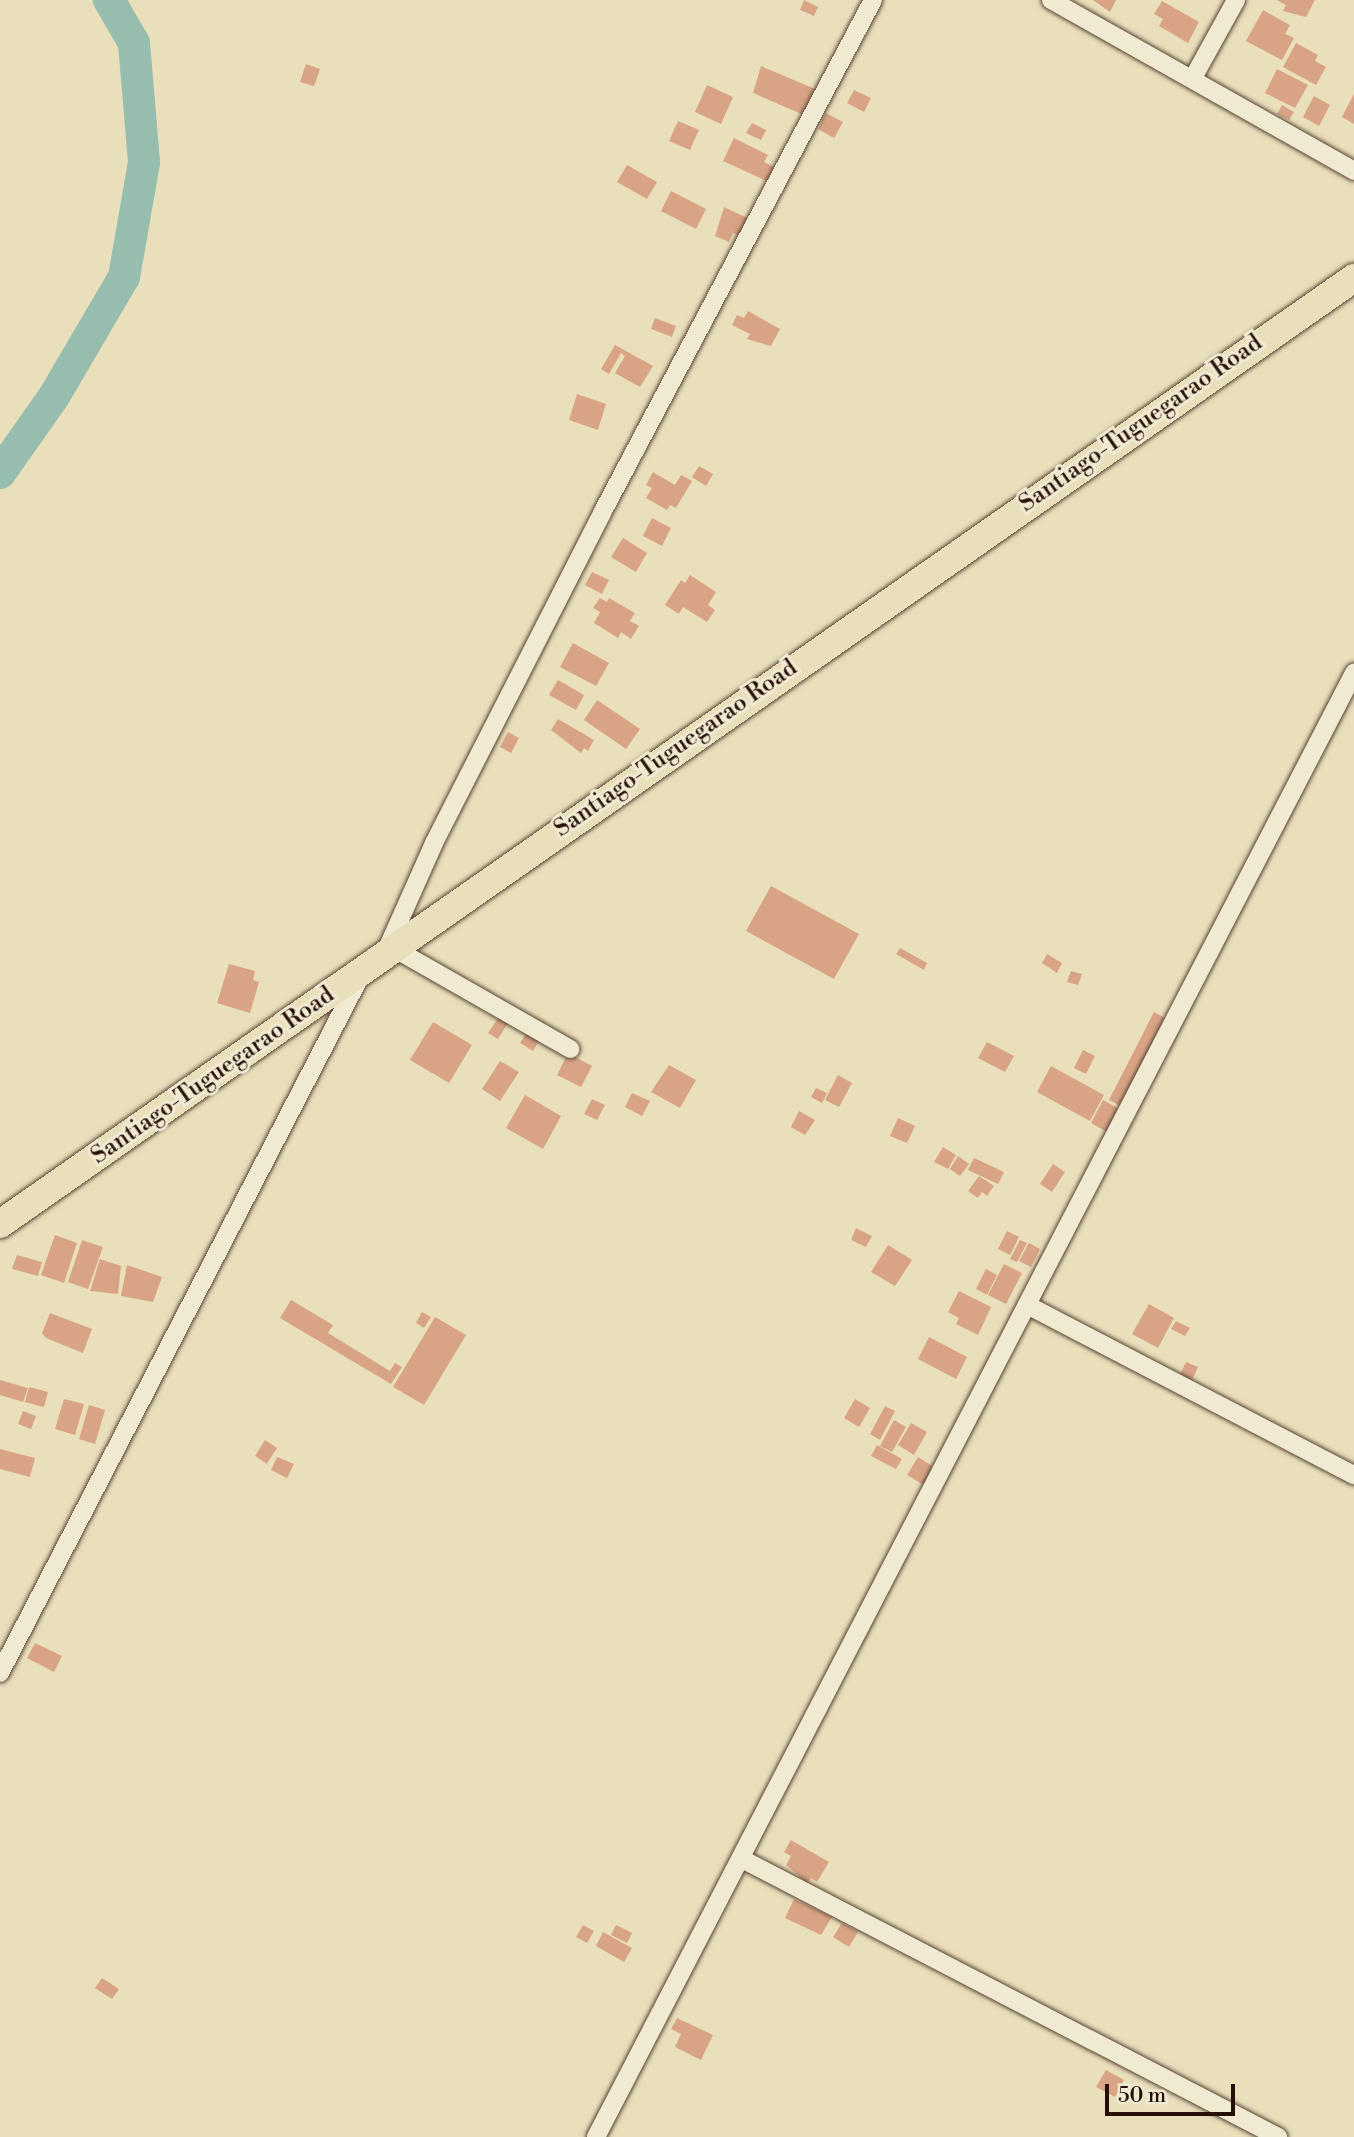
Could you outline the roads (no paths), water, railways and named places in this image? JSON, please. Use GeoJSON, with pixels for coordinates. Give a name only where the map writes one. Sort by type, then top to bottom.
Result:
{"type":"FeatureCollection","features":[{"type":"Feature","properties":{"kind":"highway","name":"Santiago-Tuguegarao Road"},"geometry":{"type":"LineString","coordinates":[[0,1224],[1354,278]]}},
{"type":"Feature","properties":{"kind":"street"},"geometry":{"type":"LineString","coordinates":[[0,1673],[380,959],[434,844],[602,513],[873,0]]}},
{"type":"Feature","properties":{"kind":"street"},"geometry":{"type":"LineString","coordinates":[[1051,0],[1193,78],[1354,172]]}},
{"type":"Feature","properties":{"kind":"street"},"geometry":{"type":"LineString","coordinates":[[1193,78],[1236,0]]}},
{"type":"Feature","properties":{"kind":"street"},"geometry":{"type":"LineString","coordinates":[[596,2137],[1354,673]]}},
{"type":"Feature","properties":{"kind":"street"},"geometry":{"type":"LineString","coordinates":[[380,959],[570,1049]]}},
{"type":"Feature","properties":{"kind":"street"},"geometry":{"type":"LineString","coordinates":[[1027,1305],[1354,1475]]}},
{"type":"Feature","properties":{"kind":"street"},"geometry":{"type":"LineString","coordinates":[[742,1859],[1278,2137]]}},
{"type":"Feature","properties":{"kind":"waterway"},"geometry":{"type":"LineString","coordinates":[[0,473],[53,398],[124,277],[144,162],[134,43],[109,0]]}}]}
